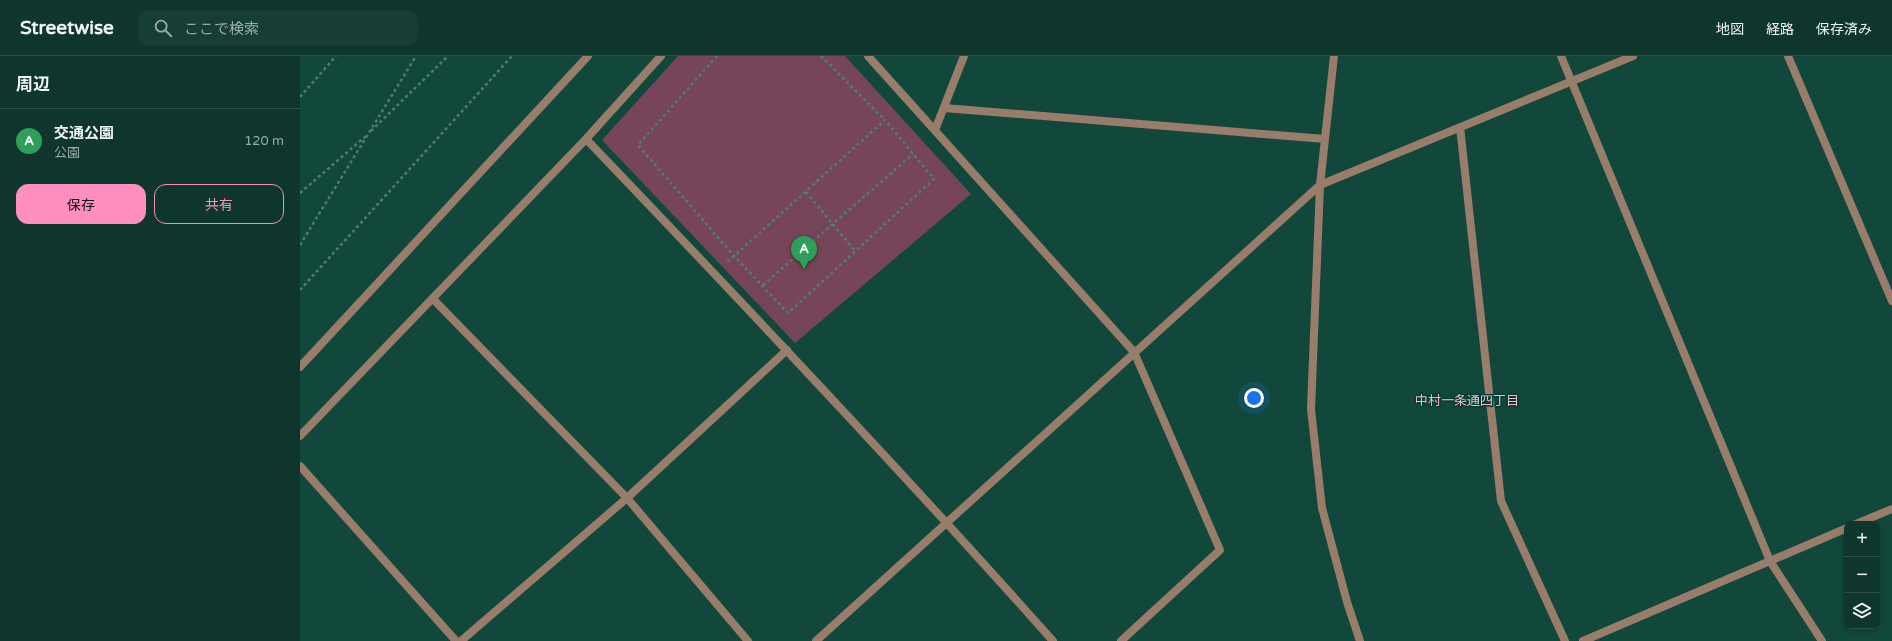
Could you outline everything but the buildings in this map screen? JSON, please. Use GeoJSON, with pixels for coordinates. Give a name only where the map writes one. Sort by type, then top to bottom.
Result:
{"type":"FeatureCollection","features":[{"type":"Feature","properties":{"kind":"street"},"geometry":{"type":"LineString","coordinates":[[300,367],[588,56]]}},
{"type":"Feature","properties":{"kind":"street"},"geometry":{"type":"LineString","coordinates":[[300,436],[586,139],[661,56]]}},
{"type":"Feature","properties":{"kind":"street"},"geometry":{"type":"LineString","coordinates":[[868,56],[1134,352],[1220,550],[1120,641]]}},
{"type":"Feature","properties":{"kind":"street"},"geometry":{"type":"LineString","coordinates":[[935,130],[964,56]]}},
{"type":"Feature","properties":{"kind":"street"},"geometry":{"type":"LineString","coordinates":[[1334,56],[1320,186],[1311,409],[1322,508],[1347,602],[1360,641]]}},
{"type":"Feature","properties":{"kind":"street"},"geometry":{"type":"LineString","coordinates":[[1561,56],[1770,561],[1822,641]]}},
{"type":"Feature","properties":{"kind":"street"},"geometry":{"type":"LineString","coordinates":[[816,641],[1134,352],[1320,186],[1632,56]]}},
{"type":"Feature","properties":{"kind":"street"},"geometry":{"type":"LineString","coordinates":[[1788,56],[1892,301]]}},
{"type":"Feature","properties":{"kind":"street"},"geometry":{"type":"LineString","coordinates":[[944,108],[1325,138]]}},
{"type":"Feature","properties":{"kind":"street"},"geometry":{"type":"LineString","coordinates":[[1460,127],[1501,501],[1565,641]]}},
{"type":"Feature","properties":{"kind":"street"},"geometry":{"type":"LineString","coordinates":[[586,139],[788,350],[947,522],[1053,641]]}},
{"type":"Feature","properties":{"kind":"street"},"geometry":{"type":"LineString","coordinates":[[433,299],[627,498],[748,641]]}},
{"type":"Feature","properties":{"kind":"street"},"geometry":{"type":"LineString","coordinates":[[461,641],[627,498],[788,350]]}},
{"type":"Feature","properties":{"kind":"street"},"geometry":{"type":"LineString","coordinates":[[300,466],[456,641]]}},
{"type":"Feature","properties":{"kind":"street"},"geometry":{"type":"LineString","coordinates":[[1863,521],[1892,509]]}},
{"type":"Feature","properties":{"kind":"street"},"geometry":{"type":"LineString","coordinates":[[1584,641],[1844,529]]}},
{"type":"Feature","properties":{"kind":"path"},"geometry":{"type":"LineString","coordinates":[[300,97],[336,56]]}},
{"type":"Feature","properties":{"kind":"path"},"geometry":{"type":"LineString","coordinates":[[300,245],[416,56]]}},
{"type":"Feature","properties":{"kind":"path"},"geometry":{"type":"LineString","coordinates":[[300,193],[368,134],[448,56]]}},
{"type":"Feature","properties":{"kind":"path"},"geometry":{"type":"LineString","coordinates":[[300,290],[512,56]]}},
{"type":"Feature","properties":{"kind":"path"},"geometry":{"type":"LineString","coordinates":[[717,56],[638,145],[734,256],[788,313],[934,179],[885,120],[821,56]]}},
{"type":"Feature","properties":{"kind":"path"},"geometry":{"type":"LineString","coordinates":[[714,274],[885,120]]}},
{"type":"Feature","properties":{"kind":"path"},"geometry":{"type":"LineString","coordinates":[[763,285],[913,154]]}},
{"type":"Feature","properties":{"kind":"path"},"geometry":{"type":"LineString","coordinates":[[805,192],[855,251]]}},
{"type":"Feature","properties":{"kind":"shaded area"},"geometry":{"type":"Polygon","coordinates":[[[678,56],[845,56],[971,194],[795,343],[602,140],[678,56]]]}},
{"type":"Feature","properties":{"kind":"place","name":"交通公園"},"geometry":{"type":"Point","coordinates":[804,269]}},
{"type":"Feature","properties":{"kind":"district","name":"中村一条通四丁目"},"geometry":{"type":"Point","coordinates":[1467,401]}}]}
